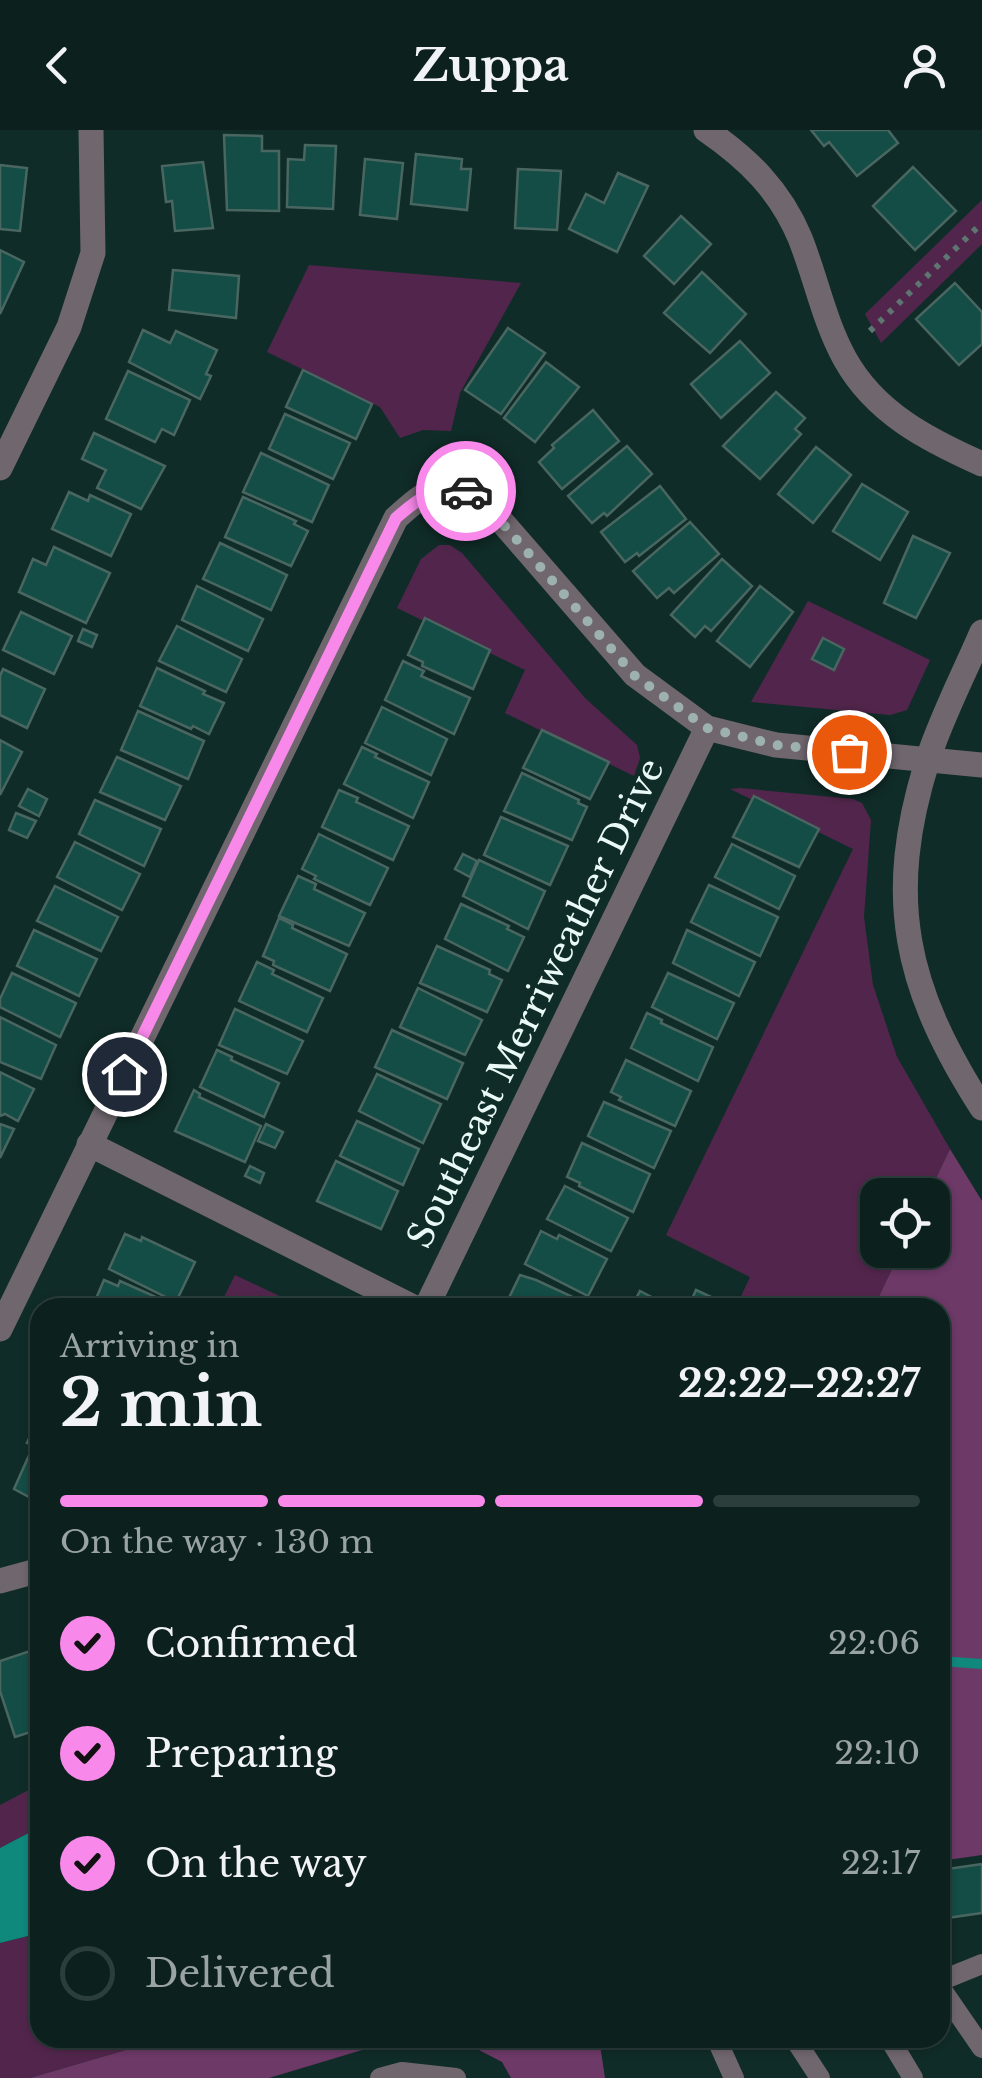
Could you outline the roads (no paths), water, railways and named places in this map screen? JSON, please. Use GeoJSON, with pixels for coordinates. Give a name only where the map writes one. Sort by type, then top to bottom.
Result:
{"type":"FeatureCollection","features":[{"type":"Feature","properties":{"kind":"street"},"geometry":{"type":"LineString","coordinates":[[0,468],[70,327],[92,252],[91,130]]}},
{"type":"Feature","properties":{"kind":"street"},"geometry":{"type":"LineString","coordinates":[[706,130],[763,176],[785,208],[800,239],[826,318],[846,360],[866,388],[917,433],[982,464]]}},
{"type":"Feature","properties":{"kind":"street"},"geometry":{"type":"LineString","coordinates":[[0,1329],[396,518],[422,496],[446,487],[477,494],[635,676],[707,728],[776,745],[982,765]]}},
{"type":"Feature","properties":{"kind":"street"},"geometry":{"type":"LineString","coordinates":[[982,632],[928,758],[914,817],[906,898],[913,965],[932,1020],[982,1108]]}},
{"type":"Feature","properties":{"kind":"street","name":"Southeast Merriweather Drive"},"geometry":{"type":"LineString","coordinates":[[431,1298],[707,728]]}},
{"type":"Feature","properties":{"kind":"street"},"geometry":{"type":"LineString","coordinates":[[89,1144],[395,1298]]}},
{"type":"Feature","properties":{"kind":"street"},"geometry":{"type":"LineString","coordinates":[[0,1581],[30,1573]]}},
{"type":"Feature","properties":{"kind":"lane"},"geometry":{"type":"LineString","coordinates":[[950,1979],[982,1964]]}},
{"type":"Feature","properties":{"kind":"lane"},"geometry":{"type":"LineString","coordinates":[[950,1999],[982,2048]]}},
{"type":"Feature","properties":{"kind":"lane"},"geometry":{"type":"LineString","coordinates":[[720,2048],[734,2078]]}},
{"type":"Feature","properties":{"kind":"lane"},"geometry":{"type":"LineString","coordinates":[[800,2048],[820,2078]]}},
{"type":"Feature","properties":{"kind":"lane"},"geometry":{"type":"LineString","coordinates":[[895,2048],[914,2078]]}},
{"type":"Feature","properties":{"kind":"lane"},"geometry":{"type":"LineString","coordinates":[[380,2078],[402,2072],[456,2078]]}},
{"type":"Feature","properties":{"kind":"waterway"},"geometry":{"type":"LineString","coordinates":[[950,1662],[982,1664]]}}]}
